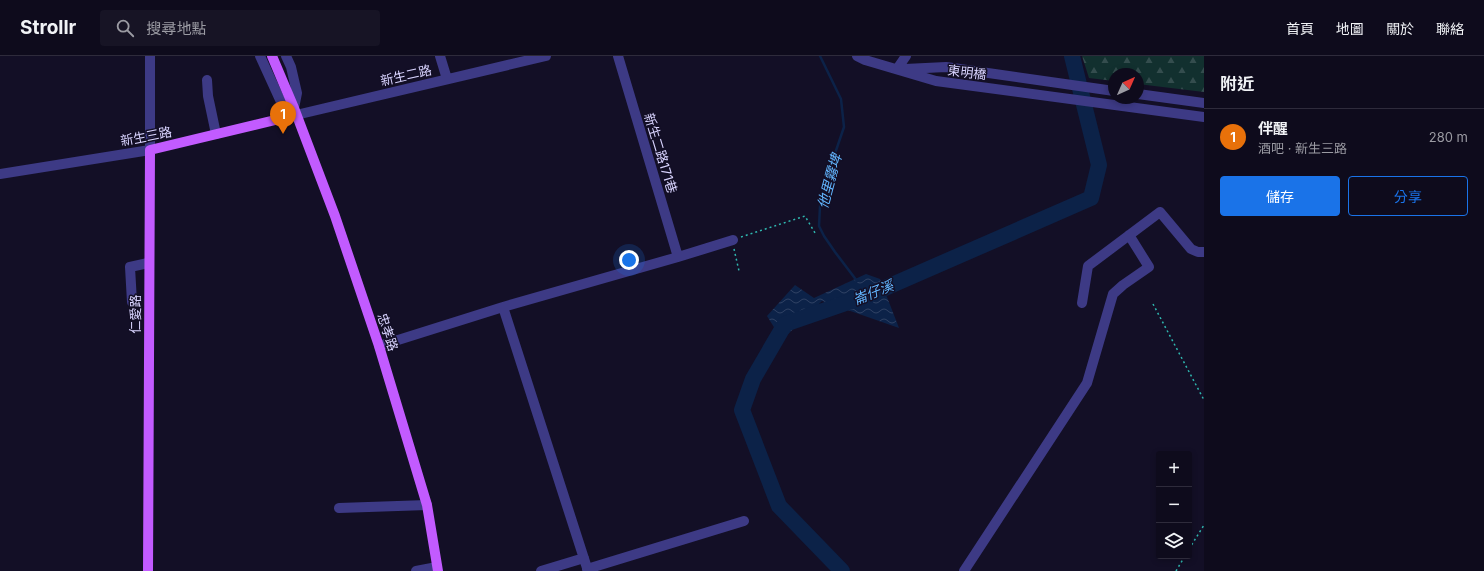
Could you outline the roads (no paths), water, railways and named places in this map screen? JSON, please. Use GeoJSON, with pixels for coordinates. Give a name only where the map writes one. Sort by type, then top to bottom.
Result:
{"type":"FeatureCollection","features":[{"type":"Feature","properties":{"kind":"main road"},"geometry":{"type":"LineString","coordinates":[[272,56],[295,111]]}},
{"type":"Feature","properties":{"kind":"main road","name":"新生三路"},"geometry":{"type":"LineString","coordinates":[[150,150],[216,134],[295,111]]}},
{"type":"Feature","properties":{"kind":"main road","name":"忠孝路"},"geometry":{"type":"LineString","coordinates":[[295,111],[335,216],[379,346],[427,505],[438,569]]}},
{"type":"Feature","properties":{"kind":"main road","name":"仁愛路"},"geometry":{"type":"LineString","coordinates":[[148,571],[148,263],[150,150]]}},
{"type":"Feature","properties":{"kind":"street","name":"仁愛路"},"geometry":{"type":"LineString","coordinates":[[150,56],[150,150]]}},
{"type":"Feature","properties":{"kind":"street"},"geometry":{"type":"LineString","coordinates":[[260,56],[281,102],[295,111]]}},
{"type":"Feature","properties":{"kind":"street","name":"忠孝路"},"geometry":{"type":"LineString","coordinates":[[286,56],[291,67],[297,93],[295,111]]}},
{"type":"Feature","properties":{"kind":"street"},"geometry":{"type":"LineString","coordinates":[[440,56],[446,79]]}},
{"type":"Feature","properties":{"kind":"street","name":"新生二路"},"geometry":{"type":"LineString","coordinates":[[295,111],[546,56]]}},
{"type":"Feature","properties":{"kind":"street","name":"新生二路171巷"},"geometry":{"type":"LineString","coordinates":[[618,56],[678,257]]}},
{"type":"Feature","properties":{"kind":"street"},"geometry":{"type":"LineString","coordinates":[[857,56],[865,60],[897,69],[906,56]]}},
{"type":"Feature","properties":{"kind":"street","name":"東明橋"},"geometry":{"type":"LineString","coordinates":[[897,69],[946,67],[1108,90]]}},
{"type":"Feature","properties":{"kind":"street","name":"東明橋"},"geometry":{"type":"LineString","coordinates":[[897,69],[936,81],[1204,117]]}},
{"type":"Feature","properties":{"kind":"street"},"geometry":{"type":"LineString","coordinates":[[207,80],[208,96],[216,134]]}},
{"type":"Feature","properties":{"kind":"street"},"geometry":{"type":"LineString","coordinates":[[1144,95],[1204,103]]}},
{"type":"Feature","properties":{"kind":"street","name":"新生三路"},"geometry":{"type":"LineString","coordinates":[[0,174],[150,150]]}},
{"type":"Feature","properties":{"kind":"street"},"geometry":{"type":"LineString","coordinates":[[1082,303],[1088,266],[1160,212],[1191,249],[1198,252],[1204,252]]}},
{"type":"Feature","properties":{"kind":"street"},"geometry":{"type":"LineString","coordinates":[[965,569],[1087,383],[1113,294],[1123,284],[1149,267],[1130,235]]}},
{"type":"Feature","properties":{"kind":"street"},"geometry":{"type":"LineString","coordinates":[[379,346],[503,307],[733,240]]}},
{"type":"Feature","properties":{"kind":"street"},"geometry":{"type":"LineString","coordinates":[[132,302],[130,267],[148,263]]}},
{"type":"Feature","properties":{"kind":"street"},"geometry":{"type":"LineString","coordinates":[[503,307],[588,570],[744,521]]}},
{"type":"Feature","properties":{"kind":"street"},"geometry":{"type":"LineString","coordinates":[[339,508],[427,505]]}},
{"type":"Feature","properties":{"kind":"street"},"geometry":{"type":"LineString","coordinates":[[541,571],[584,558]]}},
{"type":"Feature","properties":{"kind":"street"},"geometry":{"type":"LineString","coordinates":[[416,571],[438,569]]}},
{"type":"Feature","properties":{"kind":"water"},"geometry":{"type":"Polygon","coordinates":[[[866,274],[880,279],[899,328],[822,301],[782,340],[767,316],[795,285],[814,298],[866,274]]]}},
{"type":"Feature","properties":{"kind":"waterway","name":"他里霧埤"},"geometry":{"type":"LineString","coordinates":[[820,56],[841,99],[844,127],[826,180],[820,206],[819,226],[835,252],[857,281]]}},
{"type":"Feature","properties":{"kind":"waterway","name":"崙仔溪"},"geometry":{"type":"LineString","coordinates":[[842,571],[779,506],[742,410],[753,379],[785,324],[869,295],[1091,198],[1099,165],[1072,56]]}},
{"type":"Feature","properties":{"kind":"place","name":"伴醒"},"geometry":{"type":"Point","coordinates":[283,134]}}]}
